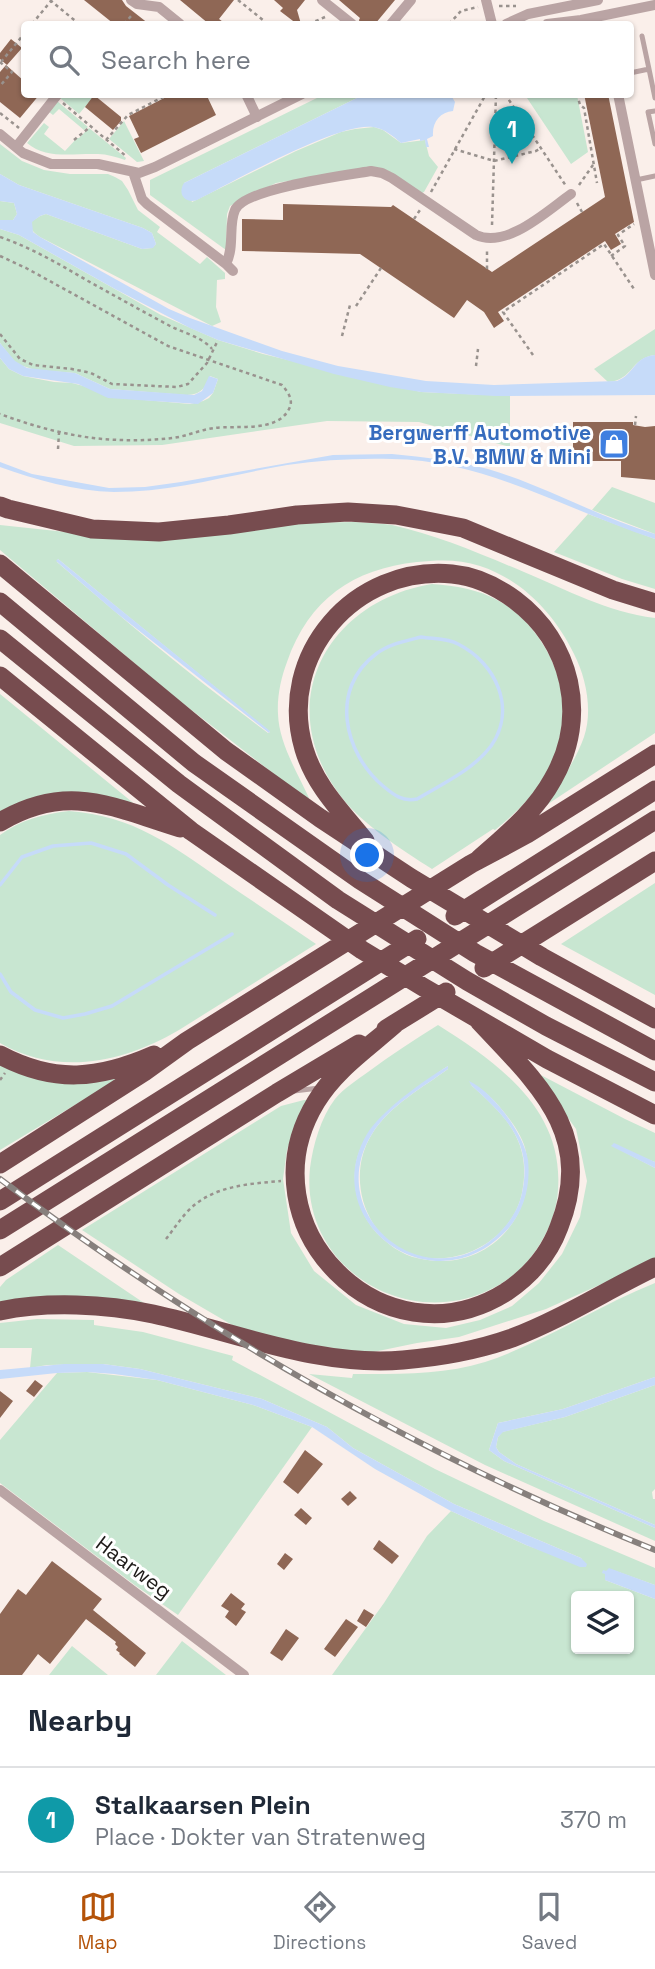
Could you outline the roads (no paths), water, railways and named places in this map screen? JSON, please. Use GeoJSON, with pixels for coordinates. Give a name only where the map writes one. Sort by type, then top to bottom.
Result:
{"type":"FeatureCollection","features":[{"type":"Feature","properties":{"kind":"highway"},"geometry":{"type":"LineString","coordinates":[[0,506],[92,529],[159,532],[297,515],[348,512],[396,515],[463,528],[613,590],[655,603]]}},
{"type":"Feature","properties":{"kind":"highway"},"geometry":{"type":"LineString","coordinates":[[0,564],[226,751],[376,856],[542,957],[655,1019]]}},
{"type":"Feature","properties":{"kind":"highway"},"geometry":{"type":"LineString","coordinates":[[376,856],[327,795],[309,764],[300,732],[299,714],[304,673],[321,636],[354,600],[401,578],[451,574],[472,578],[498,588],[538,620],[562,657],[572,701],[568,739],[554,777],[532,810],[475,862]]}},
{"type":"Feature","properties":{"kind":"highway"},"geometry":{"type":"LineString","coordinates":[[0,601],[194,763],[360,880],[475,953],[655,1051]]}},
{"type":"Feature","properties":{"kind":"highway"},"geometry":{"type":"LineString","coordinates":[[0,639],[179,785],[338,900],[467,981],[546,1026],[655,1082]]}},
{"type":"Feature","properties":{"kind":"highway"},"geometry":{"type":"LineString","coordinates":[[0,676],[191,831],[362,950],[479,1021],[655,1115]]}},
{"type":"Feature","properties":{"kind":"highway"},"geometry":{"type":"LineString","coordinates":[[1,1163],[144,1072],[187,1041],[655,754]]}},
{"type":"Feature","properties":{"kind":"highway"},"geometry":{"type":"LineString","coordinates":[[0,1201],[655,790]]}},
{"type":"Feature","properties":{"kind":"highway"},"geometry":{"type":"LineString","coordinates":[[0,822],[38,805],[61,800],[83,800],[104,803],[191,831]]}},
{"type":"Feature","properties":{"kind":"highway"},"geometry":{"type":"LineString","coordinates":[[8,1225],[655,820]]}},
{"type":"Feature","properties":{"kind":"highway"},"geometry":{"type":"LineString","coordinates":[[0,1267],[655,861]]}},
{"type":"Feature","properties":{"kind":"highway"},"geometry":{"type":"LineString","coordinates":[[396,1024],[345,1067],[318,1098],[299,1142],[295,1180],[299,1212],[325,1261],[341,1278],[359,1291],[377,1302],[399,1309],[455,1312],[486,1303],[513,1287],[538,1264],[556,1235],[570,1193],[571,1164],[561,1124],[546,1096],[479,1021]]}},
{"type":"Feature","properties":{"kind":"highway"},"geometry":{"type":"LineString","coordinates":[[0,1055],[32,1070],[61,1075],[97,1074],[138,1062],[187,1041]]}},
{"type":"Feature","properties":{"kind":"highway"},"geometry":{"type":"LineString","coordinates":[[0,1311],[56,1306],[120,1308],[307,1354],[367,1360],[401,1360],[478,1348],[511,1338],[655,1268]]}},
{"type":"Feature","properties":{"kind":"street"},"geometry":{"type":"LineString","coordinates":[[131,0],[136,4],[159,7],[176,21]]}},
{"type":"Feature","properties":{"kind":"street"},"geometry":{"type":"LineString","coordinates":[[322,0],[348,21]]}},
{"type":"Feature","properties":{"kind":"street"},"geometry":{"type":"LineString","coordinates":[[394,21],[411,0]]}},
{"type":"Feature","properties":{"kind":"street"},"geometry":{"type":"LineString","coordinates":[[486,0],[491,21]]}},
{"type":"Feature","properties":{"kind":"street"},"geometry":{"type":"LineString","coordinates":[[517,21],[528,14],[595,1],[602,21],[655,5]]}},
{"type":"Feature","properties":{"kind":"street"},"geometry":{"type":"LineString","coordinates":[[16,148],[55,98]]}},
{"type":"Feature","properties":{"kind":"street"},"geometry":{"type":"LineString","coordinates":[[248,98],[257,117]]}},
{"type":"Feature","properties":{"kind":"street"},"geometry":{"type":"LineString","coordinates":[[0,134],[31,158],[51,164],[98,164],[145,172],[294,98]]}},
{"type":"Feature","properties":{"kind":"street"},"geometry":{"type":"LineString","coordinates":[[619,98],[655,275]]}},
{"type":"Feature","properties":{"kind":"street"},"geometry":{"type":"LineString","coordinates":[[133,172],[139,191],[147,204],[230,267],[236,207],[277,188],[371,171],[383,173],[476,235],[490,239],[506,236],[523,228],[571,194]]}},
{"type":"Feature","properties":{"kind":"street","name":"Haarweg"},"geometry":{"type":"LineString","coordinates":[[0,1490],[244,1675]]}},
{"type":"Feature","properties":{"kind":"lane"},"geometry":{"type":"LineString","coordinates":[[642,36],[655,98]]}},
{"type":"Feature","properties":{"kind":"lane"},"geometry":{"type":"LineString","coordinates":[[634,72],[649,69]]}},
{"type":"Feature","properties":{"kind":"lane"},"geometry":{"type":"LineString","coordinates":[[655,111],[648,113],[655,144]]}},
{"type":"Feature","properties":{"kind":"lane"},"geometry":{"type":"LineString","coordinates":[[636,180],[655,176]]}},
{"type":"Feature","properties":{"kind":"lane"},"geometry":{"type":"LineString","coordinates":[[277,1093],[318,1089],[328,1085]]}},
{"type":"Feature","properties":{"kind":"water"},"geometry":{"type":"Polygon","coordinates":[[[357,98],[453,98],[455,102],[453,111],[444,113],[435,122],[433,136],[427,139],[429,147],[426,147],[425,140],[401,143],[377,128],[357,128],[311,143],[197,200],[189,201],[183,197],[181,191],[184,183],[357,98]]]}},
{"type":"Feature","properties":{"kind":"water"},"geometry":{"type":"Polygon","coordinates":[[[0,174],[19,185],[143,228],[152,233],[156,244],[153,248],[142,249],[46,214],[32,222],[33,232],[40,237],[169,309],[282,351],[338,366],[426,381],[494,385],[617,381],[642,359],[655,355],[655,395],[496,396],[421,392],[334,374],[218,340],[115,289],[19,235],[0,229],[0,220],[13,220],[17,214],[14,203],[0,201],[0,174]]]}},
{"type":"Feature","properties":{"kind":"water"},"geometry":{"type":"Polygon","coordinates":[[[0,343],[15,361],[27,368],[75,373],[110,389],[194,395],[202,391],[209,376],[218,379],[213,393],[198,404],[108,398],[78,384],[23,376],[9,369],[0,358],[0,343]]]}},
{"type":"Feature","properties":{"kind":"water"},"geometry":{"type":"Polygon","coordinates":[[[392,454],[488,469],[655,534],[655,539],[494,477],[427,462],[379,459],[313,462],[179,486],[114,492],[56,484],[0,467],[0,462],[32,474],[109,488],[145,487],[333,455],[392,454]]]}},
{"type":"Feature","properties":{"kind":"water"},"geometry":{"type":"Polygon","coordinates":[[[58,559],[270,731],[269,733],[114,611],[56,561],[58,559]]]}},
{"type":"Feature","properties":{"kind":"water"},"geometry":{"type":"Polygon","coordinates":[[[448,1066],[448,1069],[387,1115],[372,1134],[360,1164],[360,1193],[370,1218],[388,1239],[411,1253],[438,1258],[467,1254],[495,1237],[504,1228],[515,1212],[522,1193],[524,1159],[514,1132],[469,1081],[497,1104],[514,1126],[528,1160],[527,1190],[521,1209],[504,1233],[475,1254],[444,1261],[415,1257],[389,1244],[368,1223],[356,1196],[355,1166],[367,1134],[382,1115],[416,1087],[448,1066]]]}},
{"type":"Feature","properties":{"kind":"water"},"geometry":{"type":"Polygon","coordinates":[[[614,1143],[655,1162],[655,1168],[611,1146],[614,1143]]]}},
{"type":"Feature","properties":{"kind":"water"},"geometry":{"type":"Polygon","coordinates":[[[64,1364],[103,1364],[140,1369],[262,1399],[327,1427],[353,1448],[454,1504],[581,1558],[587,1564],[586,1567],[526,1545],[451,1511],[375,1469],[312,1427],[253,1405],[157,1380],[114,1374],[57,1373],[0,1379],[0,1370],[64,1364]]]}},
{"type":"Feature","properties":{"kind":"water"},"geometry":{"type":"Polygon","coordinates":[[[655,1377],[655,1385],[565,1417],[503,1432],[498,1437],[496,1447],[516,1464],[655,1525],[655,1528],[504,1461],[489,1450],[498,1423],[563,1409],[655,1377]]]}},
{"type":"Feature","properties":{"kind":"water"},"geometry":{"type":"Polygon","coordinates":[[[609,1568],[655,1585],[655,1599],[605,1580],[605,1574],[602,1573],[603,1570],[609,1568]]]}},
{"type":"Feature","properties":{"kind":"waterway"},"geometry":{"type":"LineString","coordinates":[[421,637],[454,642],[483,663],[498,688],[502,717],[499,732],[484,755],[457,776],[417,799],[407,800],[383,786],[359,756],[351,739],[347,702],[361,668],[376,654],[392,645],[421,637]]}},
{"type":"Feature","properties":{"kind":"waterway"},"geometry":{"type":"LineString","coordinates":[[0,885],[22,857],[53,846],[91,843],[126,854],[215,915]]}},
{"type":"Feature","properties":{"kind":"waterway"},"geometry":{"type":"LineString","coordinates":[[0,974],[11,992],[35,1010],[63,1018],[112,1006],[232,934]]}},
{"type":"Feature","properties":{"kind":"railway"},"geometry":{"type":"LineString","coordinates":[[0,1179],[154,1287],[316,1386],[483,1474],[655,1550]]}},
{"type":"Feature","properties":{"kind":"place","name":"Stalkaarsen Plein"},"geometry":{"type":"Point","coordinates":[512,164]}},
{"type":"Feature","properties":{"kind":"place","name":"Bergwerff Automotive B.V. BMW & Mini"},"geometry":{"type":"Point","coordinates":[614,444]}}]}
